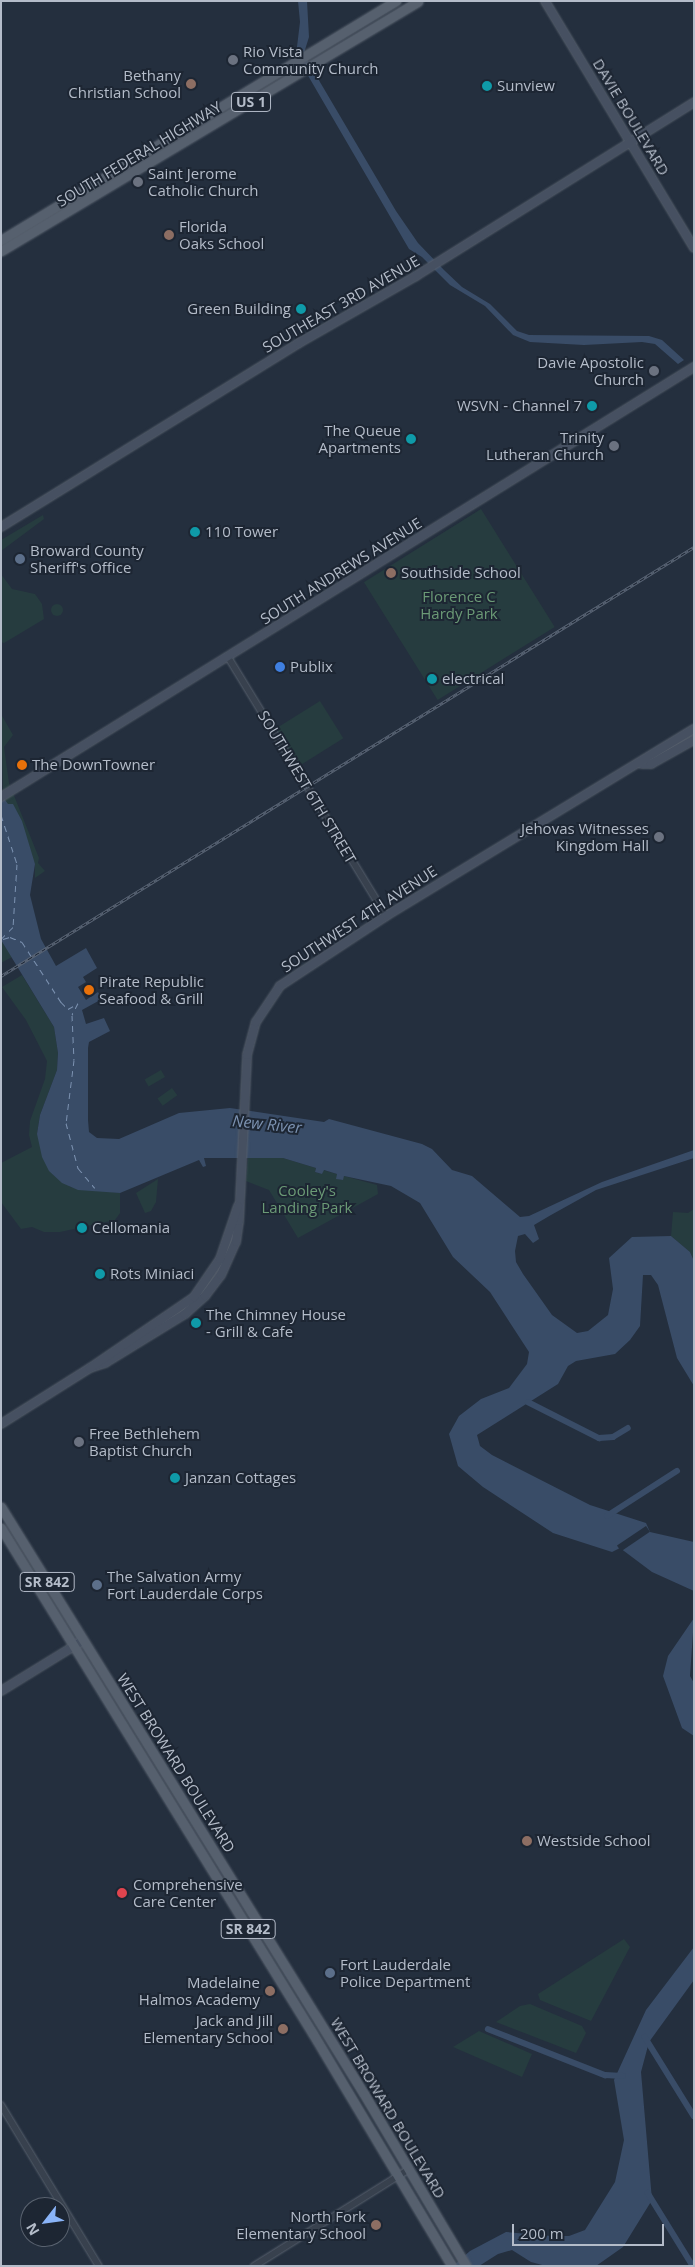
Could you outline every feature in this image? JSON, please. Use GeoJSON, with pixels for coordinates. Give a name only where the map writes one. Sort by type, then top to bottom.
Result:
{"type":"FeatureCollection","features":[{"type":"Feature","properties":{"kind":"main road","name":"US 1"},"geometry":{"type":"LineString","coordinates":[[252,88],[396,1]]}},
{"type":"Feature","properties":{"kind":"main road","name":"SOUTH FEDERAL HIGHWAY"},"geometry":{"type":"LineString","coordinates":[[1,251],[418,1]]}},
{"type":"Feature","properties":{"kind":"main road","name":"DAVIE BOULEVARD"},"geometry":{"type":"LineString","coordinates":[[545,1],[694,248]]}},
{"type":"Feature","properties":{"kind":"main road"},"geometry":{"type":"LineString","coordinates":[[377,26],[384,8]]}},
{"type":"Feature","properties":{"kind":"main road"},"geometry":{"type":"LineString","coordinates":[[338,50],[351,28]]}},
{"type":"Feature","properties":{"kind":"main road"},"geometry":{"type":"LineString","coordinates":[[242,108],[252,88]]}},
{"type":"Feature","properties":{"kind":"main road","name":"SOUTH FEDERAL HIGHWAY"},"geometry":{"type":"LineString","coordinates":[[1,240],[252,88]]}},
{"type":"Feature","properties":{"kind":"main road"},"geometry":{"type":"LineString","coordinates":[[227,117],[234,99]]}},
{"type":"Feature","properties":{"kind":"main road","name":"SOUTHEAST 3RD AVENUE"},"geometry":{"type":"LineString","coordinates":[[1,527],[299,343],[454,253],[694,102]]}},
{"type":"Feature","properties":{"kind":"main road","name":"SOUTH ANDREWS AVENUE"},"geometry":{"type":"LineString","coordinates":[[1,797],[694,367]]}},
{"type":"Feature","properties":{"kind":"main road","name":"SOUTHWEST 4TH AVENUE"},"geometry":{"type":"LineString","coordinates":[[642,764],[646,757],[694,729]]}},
{"type":"Feature","properties":{"kind":"main road","name":"SOUTHWEST 4TH AVENUE"},"geometry":{"type":"LineString","coordinates":[[90,1368],[119,1355],[198,1304],[221,1275],[236,1242],[245,1076],[253,1030],[276,991],[302,970],[386,916],[575,799],[642,764],[651,764],[694,740]]}},
{"type":"Feature","properties":{"kind":"main road"},"geometry":{"type":"LineString","coordinates":[[1,1424],[90,1368],[194,1297],[220,1259],[238,1203]]}},
{"type":"Feature","properties":{"kind":"main road","name":"WEST BROWARD BOULEVARD"},"geometry":{"type":"LineString","coordinates":[[1,1506],[330,2038],[466,2266]]}},
{"type":"Feature","properties":{"kind":"main road","name":"WEST BROWARD BOULEVARD"},"geometry":{"type":"LineString","coordinates":[[1,1528],[288,1992],[452,2265]]}},
{"type":"Feature","properties":{"kind":"main road"},"geometry":{"type":"LineString","coordinates":[[1,1691],[84,1640]]}},
{"type":"Feature","properties":{"kind":"main road"},"geometry":{"type":"LineString","coordinates":[[258,1944],[265,1944],[283,1974],[295,1982]]}},
{"type":"Feature","properties":{"kind":"main road"},"geometry":{"type":"LineString","coordinates":[[288,1992],[297,1995],[322,2034],[330,2038]]}},
{"type":"Feature","properties":{"kind":"street","name":"SOUTHWEST 6TH STREET"},"geometry":{"type":"LineString","coordinates":[[228,657],[386,916]]}},
{"type":"Feature","properties":{"kind":"street"},"geometry":{"type":"LineString","coordinates":[[1,2105],[99,2266]]}},
{"type":"Feature","properties":{"kind":"street"},"geometry":{"type":"LineString","coordinates":[[254,2266],[409,2169]]}},
{"type":"Feature","properties":{"kind":"green space","name":"Florence C Hardy Park"},"geometry":{"type":"Polygon","coordinates":[[[481,509],[555,627],[438,700],[364,582],[481,509]]]}},
{"type":"Feature","properties":{"kind":"green space"},"geometry":{"type":"Polygon","coordinates":[[[43,515],[44,519],[1,551],[1,540],[43,515]]]}},
{"type":"Feature","properties":{"kind":"green space"},"geometry":{"type":"Polygon","coordinates":[[[1,574],[12,589],[35,594],[42,604],[44,619],[4,643],[1,642],[1,574]]]}},
{"type":"Feature","properties":{"kind":"green space"},"geometry":{"type":"Polygon","coordinates":[[[57,604],[63,610],[57,616],[51,610],[57,604]]]}},
{"type":"Feature","properties":{"kind":"green space"},"geometry":{"type":"Polygon","coordinates":[[[320,701],[343,738],[299,766],[276,729],[320,701]]]}},
{"type":"Feature","properties":{"kind":"green space"},"geometry":{"type":"Polygon","coordinates":[[[1,714],[13,735],[4,747],[9,783],[39,858],[38,863],[45,871],[35,878],[35,864],[3,797],[1,714]]]}},
{"type":"Feature","properties":{"kind":"green space"},"geometry":{"type":"Polygon","coordinates":[[[1,940],[12,957],[1,963],[1,940]]]}},
{"type":"Feature","properties":{"kind":"green space"},"geometry":{"type":"Polygon","coordinates":[[[22,975],[54,1027],[58,1053],[57,1070],[40,1115],[37,1134],[70,1187],[120,1193],[120,1213],[115,1220],[60,1232],[44,1232],[32,1227],[21,1229],[1,1202],[1,1163],[32,1147],[29,1135],[30,1121],[45,1079],[47,1061],[26,1020],[2,987],[22,975]]]}},
{"type":"Feature","properties":{"kind":"green space"},"geometry":{"type":"Polygon","coordinates":[[[161,1070],[165,1077],[149,1086],[145,1080],[161,1070]]]}},
{"type":"Feature","properties":{"kind":"green space"},"geometry":{"type":"Polygon","coordinates":[[[172,1088],[177,1095],[163,1106],[157,1099],[172,1088]]]}},
{"type":"Feature","properties":{"kind":"green space","name":"Cooley's Landing Park"},"geometry":{"type":"Polygon","coordinates":[[[248,1157],[283,1158],[316,1168],[315,1172],[322,1174],[323,1170],[337,1174],[337,1179],[342,1180],[344,1176],[377,1185],[378,1194],[298,1238],[269,1190],[246,1181],[248,1157]]]}},
{"type":"Feature","properties":{"kind":"green space"},"geometry":{"type":"Polygon","coordinates":[[[158,1179],[156,1202],[151,1211],[145,1213],[136,1193],[158,1179]]]}},
{"type":"Feature","properties":{"kind":"green space"},"geometry":{"type":"Polygon","coordinates":[[[694,1209],[694,1261],[690,1252],[671,1236],[673,1212],[688,1213],[694,1209]]]}},
{"type":"Feature","properties":{"kind":"green space"},"geometry":{"type":"Polygon","coordinates":[[[624,1939],[630,1947],[591,2021],[540,2000],[538,1994],[624,1939]]]}},
{"type":"Feature","properties":{"kind":"green space"},"geometry":{"type":"Polygon","coordinates":[[[530,2004],[582,2026],[586,2033],[576,2053],[496,2022],[520,2006],[530,2004]]]}},
{"type":"Feature","properties":{"kind":"green space"},"geometry":{"type":"Polygon","coordinates":[[[479,2031],[532,2054],[522,2077],[453,2047],[479,2031]]]}},
{"type":"Feature","properties":{"kind":"water"},"geometry":{"type":"Polygon","coordinates":[[[298,1],[307,1],[309,37],[304,53],[307,60],[396,211],[418,243],[462,287],[490,304],[517,331],[529,335],[649,336],[662,340],[684,360],[678,364],[655,344],[642,342],[584,345],[530,342],[513,335],[485,306],[450,285],[422,257],[409,249],[296,55],[300,22],[298,1]]]}},
{"type":"Feature","properties":{"kind":"water","name":"New River"},"geometry":{"type":"Polygon","coordinates":[[[1,785],[3,797],[8,804],[13,804],[22,821],[35,864],[30,895],[41,939],[56,966],[86,948],[97,968],[83,977],[86,982],[78,987],[86,1000],[98,992],[102,999],[82,1010],[86,1024],[104,1018],[110,1031],[89,1042],[88,1048],[89,1132],[97,1138],[119,1139],[179,1113],[230,1108],[324,1122],[329,1119],[422,1144],[432,1149],[452,1170],[472,1176],[520,1217],[529,1216],[602,1182],[694,1150],[694,1158],[596,1190],[551,1215],[534,1225],[539,1239],[533,1243],[525,1234],[518,1236],[515,1251],[516,1262],[552,1315],[577,1333],[588,1331],[608,1315],[613,1289],[609,1258],[632,1237],[671,1236],[690,1252],[694,1261],[694,1386],[677,1358],[658,1285],[651,1275],[643,1275],[640,1326],[630,1340],[615,1354],[576,1361],[568,1366],[558,1384],[477,1435],[480,1446],[492,1455],[590,1505],[646,1523],[650,1532],[694,1542],[694,1591],[652,1572],[620,1548],[612,1552],[553,1533],[483,1487],[458,1466],[449,1434],[459,1416],[481,1399],[509,1388],[527,1364],[529,1352],[490,1292],[453,1257],[420,1203],[391,1186],[344,1176],[343,1180],[336,1179],[337,1174],[324,1170],[322,1174],[315,1172],[316,1168],[283,1158],[204,1158],[206,1166],[203,1167],[199,1160],[120,1193],[78,1190],[62,1183],[49,1171],[42,1157],[37,1134],[40,1115],[57,1070],[58,1053],[54,1027],[1,940],[1,785]]]}},
{"type":"Feature","properties":{"kind":"water"},"geometry":{"type":"Polygon","coordinates":[[[694,1618],[690,1676],[694,1683],[694,1736],[682,1728],[663,1676],[668,1656],[694,1618]]]}},
{"type":"Feature","properties":{"kind":"water"},"geometry":{"type":"Polygon","coordinates":[[[694,1947],[694,1980],[649,2042],[641,2072],[652,2200],[623,2247],[596,2266],[546,2266],[531,2262],[512,2250],[498,2254],[479,2266],[453,2266],[470,2251],[506,2232],[569,2236],[585,2230],[615,2182],[624,2140],[614,2080],[646,2010],[694,1947]]]}},
{"type":"Feature","properties":{"kind":"pier"},"geometry":{"type":"Polygon","coordinates":[[[646,1526],[650,1532],[621,1551],[617,1546],[646,1526]]]}},
{"type":"Feature","properties":{"kind":"waterway"},"geometry":{"type":"LineString","coordinates":[[528,1402],[599,1438],[613,1437],[628,1428]]}},
{"type":"Feature","properties":{"kind":"waterway"},"geometry":{"type":"LineString","coordinates":[[607,1516],[677,1471]]}},
{"type":"Feature","properties":{"kind":"waterway"},"geometry":{"type":"LineString","coordinates":[[488,2029],[605,2075],[623,2076]]}},
{"type":"Feature","properties":{"kind":"waterway"},"geometry":{"type":"LineString","coordinates":[[645,2037],[694,2116]]}},
{"type":"Feature","properties":{"kind":"waterway"},"geometry":{"type":"LineString","coordinates":[[648,2193],[693,2266]]}},
{"type":"Feature","properties":{"kind":"ferry route"},"geometry":{"type":"LineString","coordinates":[[1,815],[17,864],[13,927],[1,939]]}},
{"type":"Feature","properties":{"kind":"ferry route"},"geometry":{"type":"LineString","coordinates":[[3,939],[10,937],[22,942],[61,1002],[68,1009],[77,1004]]}},
{"type":"Feature","properties":{"kind":"ferry route"},"geometry":{"type":"LineString","coordinates":[[78,1003],[72,1015],[74,1060],[66,1123],[78,1168],[95,1188]]}},
{"type":"Feature","properties":{"kind":"railway"},"geometry":{"type":"LineString","coordinates":[[1,976],[694,547]]}},
{"type":"Feature","properties":{"kind":"place","name":"Rio Vista Community Church"},"geometry":{"type":"Point","coordinates":[233,60]}},
{"type":"Feature","properties":{"kind":"place","name":"Bethany Christian School"},"geometry":{"type":"Point","coordinates":[191,84]}},
{"type":"Feature","properties":{"kind":"place","name":"Sunview"},"geometry":{"type":"Point","coordinates":[487,86]}},
{"type":"Feature","properties":{"kind":"place","name":"Saint Jerome Catholic Church"},"geometry":{"type":"Point","coordinates":[138,182]}},
{"type":"Feature","properties":{"kind":"place","name":"Florida Oaks School"},"geometry":{"type":"Point","coordinates":[169,235]}},
{"type":"Feature","properties":{"kind":"place","name":"Green Building"},"geometry":{"type":"Point","coordinates":[301,309]}},
{"type":"Feature","properties":{"kind":"place","name":"Davie Apostolic Church"},"geometry":{"type":"Point","coordinates":[654,371]}},
{"type":"Feature","properties":{"kind":"place","name":"WSVN - Channel 7"},"geometry":{"type":"Point","coordinates":[592,406]}},
{"type":"Feature","properties":{"kind":"place","name":"The Queue Apartments"},"geometry":{"type":"Point","coordinates":[411,439]}},
{"type":"Feature","properties":{"kind":"place","name":"Trinity Lutheran Church"},"geometry":{"type":"Point","coordinates":[614,446]}},
{"type":"Feature","properties":{"kind":"place","name":"110 Tower"},"geometry":{"type":"Point","coordinates":[195,532]}},
{"type":"Feature","properties":{"kind":"place","name":"Broward County Sheriff's Office"},"geometry":{"type":"Point","coordinates":[20,559]}},
{"type":"Feature","properties":{"kind":"place","name":"Southside School"},"geometry":{"type":"Point","coordinates":[391,573]}},
{"type":"Feature","properties":{"kind":"place","name":"Publix"},"geometry":{"type":"Point","coordinates":[280,667]}},
{"type":"Feature","properties":{"kind":"place","name":"electrical"},"geometry":{"type":"Point","coordinates":[432,679]}},
{"type":"Feature","properties":{"kind":"place","name":"The DownTowner"},"geometry":{"type":"Point","coordinates":[22,765]}},
{"type":"Feature","properties":{"kind":"place","name":"Jehovas Witnesses Kingdom Hall"},"geometry":{"type":"Point","coordinates":[659,837]}},
{"type":"Feature","properties":{"kind":"place","name":"Pirate Republic Seafood & Grill"},"geometry":{"type":"Point","coordinates":[89,990]}},
{"type":"Feature","properties":{"kind":"place","name":"Cellomania"},"geometry":{"type":"Point","coordinates":[82,1228]}},
{"type":"Feature","properties":{"kind":"place","name":"Rots Miniaci"},"geometry":{"type":"Point","coordinates":[100,1274]}},
{"type":"Feature","properties":{"kind":"place","name":"The Chimney House - Grill & Cafe"},"geometry":{"type":"Point","coordinates":[196,1323]}},
{"type":"Feature","properties":{"kind":"place","name":"Free Bethlehem Baptist Church"},"geometry":{"type":"Point","coordinates":[79,1442]}},
{"type":"Feature","properties":{"kind":"place","name":"Janzan Cottages"},"geometry":{"type":"Point","coordinates":[175,1478]}},
{"type":"Feature","properties":{"kind":"place","name":"The Salvation Army Fort Lauderdale Corps"},"geometry":{"type":"Point","coordinates":[97,1585]}},
{"type":"Feature","properties":{"kind":"place","name":"Westside School"},"geometry":{"type":"Point","coordinates":[527,1841]}},
{"type":"Feature","properties":{"kind":"place","name":"Comprehensive Care Center"},"geometry":{"type":"Point","coordinates":[122,1893]}},
{"type":"Feature","properties":{"kind":"place","name":"Fort Lauderdale Police Department"},"geometry":{"type":"Point","coordinates":[330,1973]}},
{"type":"Feature","properties":{"kind":"place","name":"Madelaine Halmos Academy"},"geometry":{"type":"Point","coordinates":[270,1991]}},
{"type":"Feature","properties":{"kind":"place","name":"Jack and Jill Elementary School"},"geometry":{"type":"Point","coordinates":[283,2029]}},
{"type":"Feature","properties":{"kind":"place","name":"North Fork Elementary School"},"geometry":{"type":"Point","coordinates":[376,2225]}}]}
